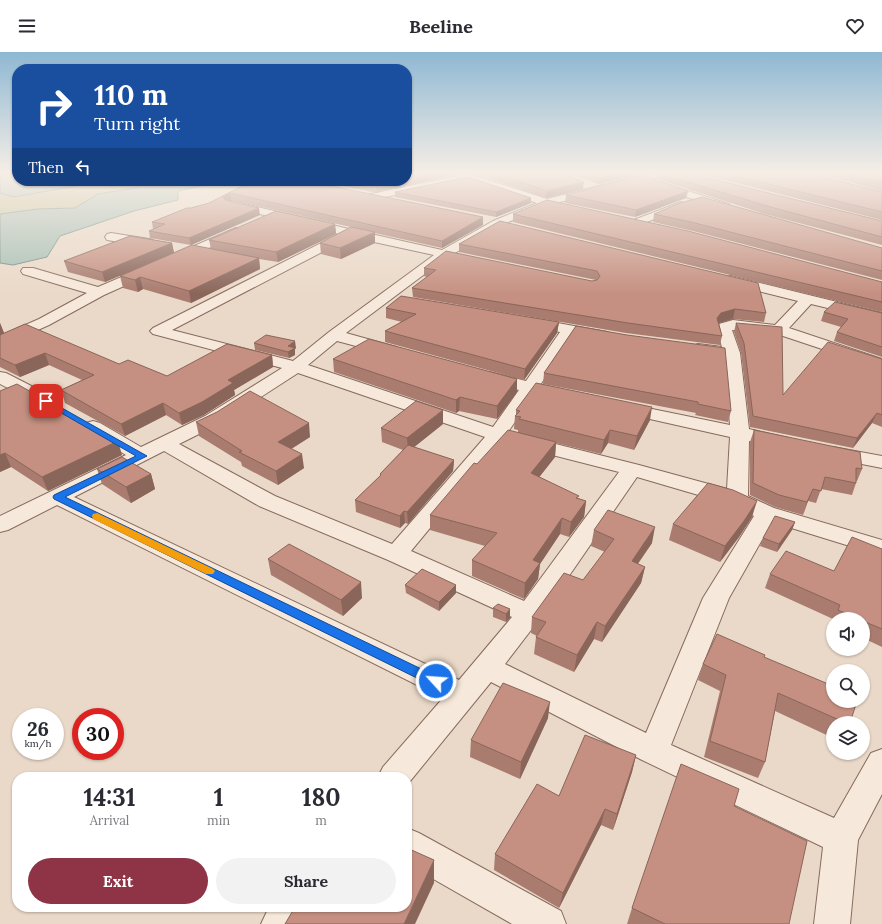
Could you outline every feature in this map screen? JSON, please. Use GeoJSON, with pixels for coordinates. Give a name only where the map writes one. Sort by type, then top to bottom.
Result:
{"type":"FeatureCollection","features":[{"type":"Feature","properties":{"kind":"street"},"geometry":{"type":"LineString","coordinates":[[266,213],[467,259]]}},
{"type":"Feature","properties":{"kind":"street"},"geometry":{"type":"LineString","coordinates":[[0,525],[212,420],[296,367],[334,335],[490,221],[515,213]]}},
{"type":"Feature","properties":{"kind":"street"},"geometry":{"type":"LineString","coordinates":[[658,213],[631,222],[658,228]]}},
{"type":"Feature","properties":{"kind":"street"},"geometry":{"type":"LineString","coordinates":[[0,342],[44,322],[99,292],[275,215]]}},
{"type":"Feature","properties":{"kind":"street"},"geometry":{"type":"LineString","coordinates":[[490,221],[520,229]]}},
{"type":"Feature","properties":{"kind":"street"},"geometry":{"type":"LineString","coordinates":[[349,233],[158,331],[296,367],[497,434],[632,469],[737,499],[766,513],[882,548]]}},
{"type":"Feature","properties":{"kind":"street"},"geometry":{"type":"LineString","coordinates":[[111,237],[215,255]]}},
{"type":"Feature","properties":{"kind":"street"},"geometry":{"type":"LineString","coordinates":[[259,264],[282,268]]}},
{"type":"Feature","properties":{"kind":"street"},"geometry":{"type":"LineString","coordinates":[[28,271],[99,292]]}},
{"type":"Feature","properties":{"kind":"street"},"geometry":{"type":"LineString","coordinates":[[722,278],[882,317]]}},
{"type":"Feature","properties":{"kind":"street"},"geometry":{"type":"LineString","coordinates":[[386,298],[401,300]]}},
{"type":"Feature","properties":{"kind":"street"},"geometry":{"type":"LineString","coordinates":[[779,330],[808,299]]}},
{"type":"Feature","properties":{"kind":"street"},"geometry":{"type":"LineString","coordinates":[[516,320],[619,338]]}},
{"type":"Feature","properties":{"kind":"street"},"geometry":{"type":"LineString","coordinates":[[737,499],[740,434],[732,353],[724,327],[728,325],[779,330],[882,364]]}},
{"type":"Feature","properties":{"kind":"street"},"geometry":{"type":"LineString","coordinates":[[396,554],[497,434],[570,329]]}},
{"type":"Feature","properties":{"kind":"street"},"geometry":{"type":"LineString","coordinates":[[334,335],[409,355]]}},
{"type":"Feature","properties":{"kind":"street"},"geometry":{"type":"LineString","coordinates":[[686,347],[732,353]]}},
{"type":"Feature","properties":{"kind":"street"},"geometry":{"type":"LineString","coordinates":[[477,374],[574,398]]}},
{"type":"Feature","properties":{"kind":"street"},"geometry":{"type":"LineString","coordinates":[[0,377],[53,405]]}},
{"type":"Feature","properties":{"kind":"street"},"geometry":{"type":"LineString","coordinates":[[605,404],[795,445]]}},
{"type":"Feature","properties":{"kind":"street"},"geometry":{"type":"LineString","coordinates":[[81,421],[142,456]]}},
{"type":"Feature","properties":{"kind":"street"},"geometry":{"type":"LineString","coordinates":[[165,444],[267,501],[396,554],[529,614]]}},
{"type":"Feature","properties":{"kind":"street"},"geometry":{"type":"LineString","coordinates":[[819,450],[882,462]]}},
{"type":"Feature","properties":{"kind":"street"},"geometry":{"type":"LineString","coordinates":[[398,772],[464,695],[529,614],[632,469]]}},
{"type":"Feature","properties":{"kind":"street"},"geometry":{"type":"LineString","coordinates":[[57,497],[464,695]]}},
{"type":"Feature","properties":{"kind":"street"},"geometry":{"type":"LineString","coordinates":[[654,751],[716,598],[766,513]]}},
{"type":"Feature","properties":{"kind":"street"},"geometry":{"type":"LineString","coordinates":[[487,667],[654,751],[841,838]]}},
{"type":"Feature","properties":{"kind":"street"},"geometry":{"type":"LineString","coordinates":[[832,924],[841,838],[882,763]]}},
{"type":"Feature","properties":{"kind":"street"},"geometry":{"type":"LineString","coordinates":[[412,848],[548,924]]}},
{"type":"Feature","properties":{"kind":"street"},"geometry":{"type":"LineString","coordinates":[[279,924],[288,912]]}},
{"type":"Feature","properties":{"kind":"shaded area"},"geometry":{"type":"Polygon","coordinates":[[[10,213],[129,213],[60,236],[47,257],[13,265],[0,263],[0,214],[10,213]]]}},
{"type":"Feature","properties":{"kind":"building"},"geometry":{"type":"Polygon","coordinates":[[[175,213],[248,213],[189,238],[149,231],[165,224],[152,222],[175,213]]]}},
{"type":"Feature","properties":{"kind":"building"},"geometry":{"type":"Polygon","coordinates":[[[272,213],[284,213],[335,224],[276,252],[209,240],[272,213]]]}},
{"type":"Feature","properties":{"kind":"building"},"geometry":{"type":"Polygon","coordinates":[[[317,213],[462,213],[483,217],[442,241],[317,213]]]}},
{"type":"Feature","properties":{"kind":"building"},"geometry":{"type":"Polygon","coordinates":[[[516,213],[605,213],[688,231],[882,282],[882,302],[513,214],[516,213]]]}},
{"type":"Feature","properties":{"kind":"building"},"geometry":{"type":"Polygon","coordinates":[[[657,213],[757,213],[882,248],[882,271],[695,223],[654,214],[657,213]]]}},
{"type":"Feature","properties":{"kind":"building"},"geometry":{"type":"Polygon","coordinates":[[[792,213],[848,213],[882,221],[882,237],[792,213]]]}},
{"type":"Feature","properties":{"kind":"building"},"geometry":{"type":"Polygon","coordinates":[[[500,221],[758,283],[766,313],[735,309],[721,313],[717,318],[722,336],[628,323],[412,288],[436,270],[424,268],[446,251],[592,281],[597,280],[600,276],[597,271],[459,244],[500,221]]]}},
{"type":"Feature","properties":{"kind":"building"},"geometry":{"type":"Polygon","coordinates":[[[351,227],[375,232],[340,248],[320,243],[351,227]]]}},
{"type":"Feature","properties":{"kind":"building"},"geometry":{"type":"Polygon","coordinates":[[[130,236],[172,243],[102,272],[64,261],[130,236]]]}},
{"type":"Feature","properties":{"kind":"building"},"geometry":{"type":"Polygon","coordinates":[[[192,245],[259,258],[189,291],[140,277],[135,280],[120,276],[192,245]]]}},
{"type":"Feature","properties":{"kind":"building"},"geometry":{"type":"Polygon","coordinates":[[[401,296],[559,322],[525,369],[385,331],[416,314],[386,308],[401,296]]]}},
{"type":"Feature","properties":{"kind":"building"},"geometry":{"type":"Polygon","coordinates":[[[835,302],[882,313],[882,347],[837,332],[848,319],[824,312],[835,302]]]}},
{"type":"Feature","properties":{"kind":"building"},"geometry":{"type":"Polygon","coordinates":[[[736,323],[782,327],[783,395],[828,342],[882,359],[882,415],[877,413],[857,438],[753,416],[744,343],[736,323]]]}},
{"type":"Feature","properties":{"kind":"building"},"geometry":{"type":"Polygon","coordinates":[[[25,324],[119,364],[128,360],[167,376],[227,344],[272,355],[228,380],[233,383],[202,402],[179,413],[163,403],[121,424],[61,390],[94,375],[45,353],[15,365],[0,358],[0,335],[25,324]]]}},
{"type":"Feature","properties":{"kind":"building"},"geometry":{"type":"Polygon","coordinates":[[[576,326],[627,335],[725,348],[731,411],[698,404],[698,402],[544,373],[576,326]]]}},
{"type":"Feature","properties":{"kind":"building"},"geometry":{"type":"Polygon","coordinates":[[[266,335],[295,341],[288,346],[295,348],[288,352],[254,343],[266,335]]]}},
{"type":"Feature","properties":{"kind":"building"},"geometry":{"type":"Polygon","coordinates":[[[369,339],[517,379],[497,406],[460,397],[456,400],[333,359],[369,339]]]}},
{"type":"Feature","properties":{"kind":"building"},"geometry":{"type":"Polygon","coordinates":[[[536,383],[652,407],[637,436],[610,430],[604,440],[519,419],[521,417],[515,416],[520,411],[516,410],[536,383]]]}},
{"type":"Feature","properties":{"kind":"building"},"geometry":{"type":"Polygon","coordinates":[[[17,384],[118,441],[42,477],[5,453],[0,455],[0,391],[17,384]]]}},
{"type":"Feature","properties":{"kind":"building"},"geometry":{"type":"Polygon","coordinates":[[[250,391],[309,423],[278,442],[302,454],[276,471],[239,452],[242,451],[196,422],[217,412],[250,391]]]}},
{"type":"Feature","properties":{"kind":"building"},"geometry":{"type":"Polygon","coordinates":[[[416,401],[443,410],[407,438],[381,428],[416,401]]]}},
{"type":"Feature","properties":{"kind":"building"},"geometry":{"type":"Polygon","coordinates":[[[508,430],[556,442],[531,473],[579,496],[576,498],[586,501],[571,522],[562,518],[533,560],[540,563],[525,583],[472,560],[497,533],[430,515],[474,463],[477,464],[508,430]]]}},
{"type":"Feature","properties":{"kind":"building"},"geometry":{"type":"Polygon","coordinates":[[[754,430],[860,452],[862,469],[856,468],[856,483],[825,477],[821,491],[813,489],[807,502],[779,495],[753,483],[754,430]]]}},
{"type":"Feature","properties":{"kind":"building"},"geometry":{"type":"Polygon","coordinates":[[[408,445],[454,460],[407,512],[404,511],[400,516],[355,500],[381,475],[380,474],[408,445]]]}},
{"type":"Feature","properties":{"kind":"building"},"geometry":{"type":"Polygon","coordinates":[[[122,457],[151,474],[126,487],[97,469],[122,457]]]}},
{"type":"Feature","properties":{"kind":"building"},"geometry":{"type":"Polygon","coordinates":[[[708,483],[733,490],[757,501],[725,546],[673,524],[708,483]]]}},
{"type":"Feature","properties":{"kind":"building"},"geometry":{"type":"Polygon","coordinates":[[[608,510],[655,527],[632,561],[645,567],[605,626],[597,622],[577,655],[536,637],[546,622],[532,617],[564,573],[583,580],[614,539],[594,530],[608,510]]]}},
{"type":"Feature","properties":{"kind":"building"},"geometry":{"type":"Polygon","coordinates":[[[775,516],[795,522],[779,544],[763,538],[775,516]]]}},
{"type":"Feature","properties":{"kind":"building"},"geometry":{"type":"Polygon","coordinates":[[[852,537],[882,549],[882,629],[870,624],[870,612],[843,612],[838,610],[840,605],[770,574],[786,551],[834,571],[852,537]]]}},
{"type":"Feature","properties":{"kind":"building"},"geometry":{"type":"Polygon","coordinates":[[[289,544],[361,582],[341,600],[268,559],[289,544]]]}},
{"type":"Feature","properties":{"kind":"building"},"geometry":{"type":"Polygon","coordinates":[[[422,569],[456,585],[439,602],[405,585],[422,569]]]}},
{"type":"Feature","properties":{"kind":"building"},"geometry":{"type":"Polygon","coordinates":[[[498,604],[510,609],[506,614],[493,608],[498,604]]]}},
{"type":"Feature","properties":{"kind":"building"},"geometry":{"type":"Polygon","coordinates":[[[717,634],[765,655],[764,657],[826,683],[826,708],[855,708],[852,716],[830,716],[778,693],[765,762],[710,741],[726,675],[703,664],[717,634]]]}},
{"type":"Feature","properties":{"kind":"building"},"geometry":{"type":"Polygon","coordinates":[[[503,683],[550,702],[521,762],[471,740],[503,683]]]}},
{"type":"Feature","properties":{"kind":"building"},"geometry":{"type":"Polygon","coordinates":[[[585,735],[636,755],[617,814],[605,809],[563,893],[495,854],[537,784],[559,796],[585,735]]]}},
{"type":"Feature","properties":{"kind":"building"},"geometry":{"type":"Polygon","coordinates":[[[681,764],[739,789],[734,806],[807,841],[789,924],[665,924],[632,908],[681,764]]]}},
{"type":"Feature","properties":{"kind":"building"},"geometry":{"type":"Polygon","coordinates":[[[412,850],[434,860],[412,907],[412,850]]]}},
{"type":"Feature","properties":{"kind":"building"},"geometry":{"type":"Polygon","coordinates":[[[292,912],[410,912],[404,924],[285,924],[292,912]]]}},
{"type":"Feature","properties":{"kind":"slow traffic"},"geometry":{"type":"LineString","coordinates":[[97,516],[209,571]]}},
{"type":"Feature","properties":{"kind":"route"},"geometry":{"type":"LineString","coordinates":[[46,401],[142,456],[57,497],[436,681]]}}]}
